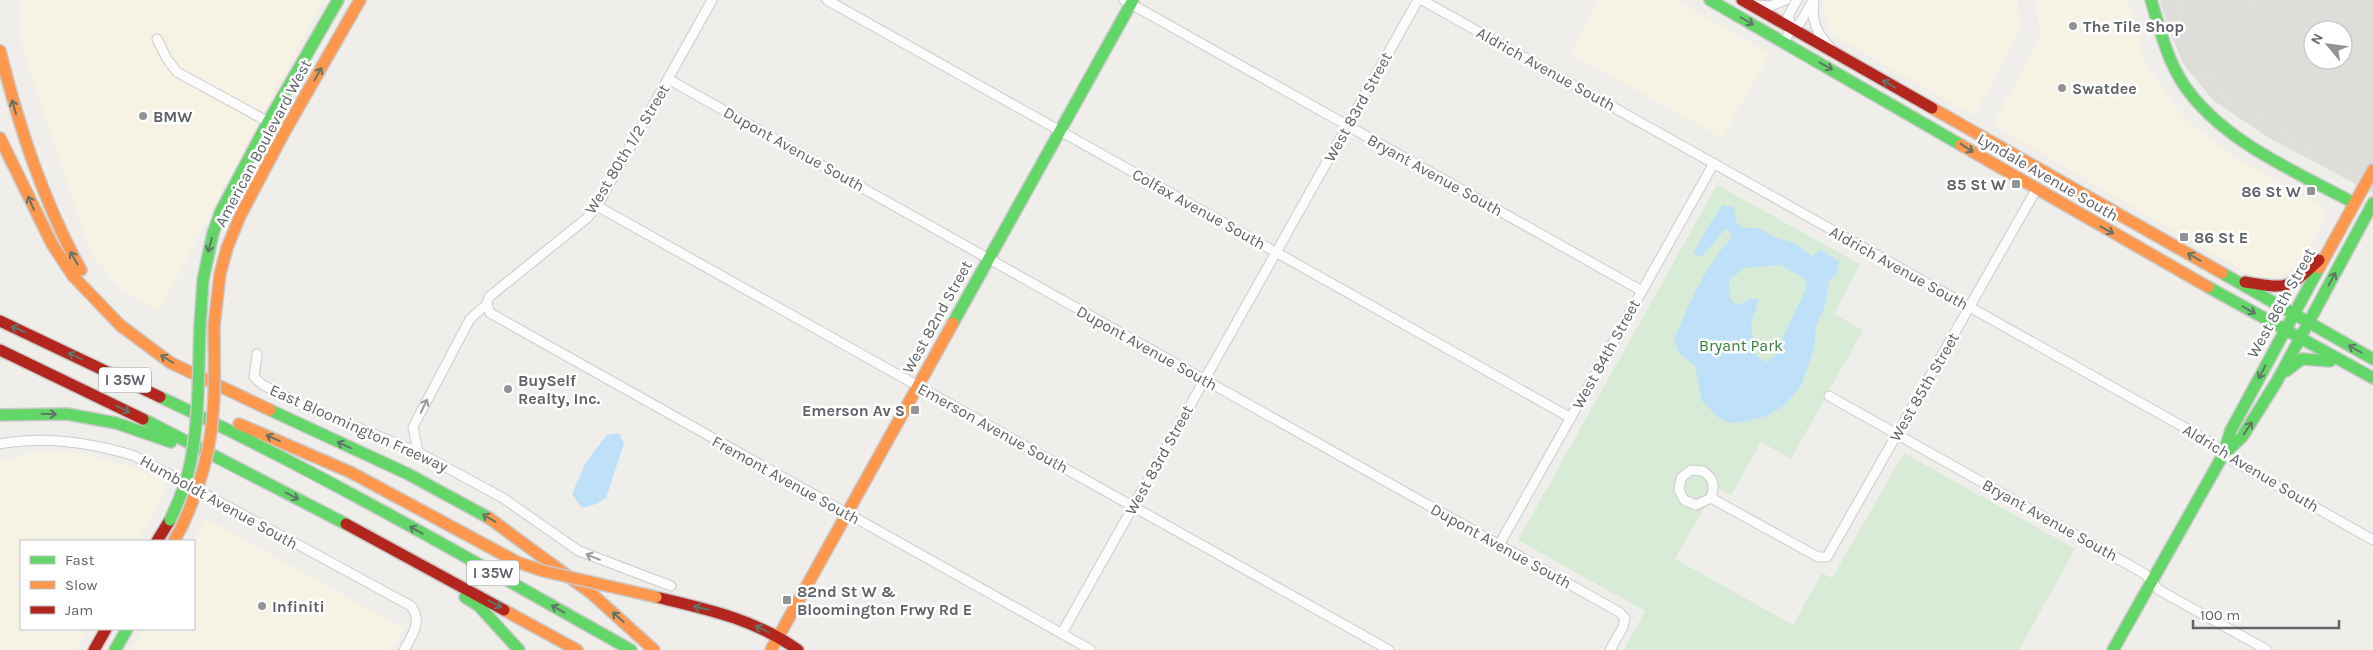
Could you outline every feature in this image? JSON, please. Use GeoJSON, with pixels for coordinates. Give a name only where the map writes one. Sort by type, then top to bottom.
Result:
{"type":"FeatureCollection","features":[{"type":"Feature","properties":{"kind":"main road","name":"American Boulevard West"},"geometry":{"type":"LineString","coordinates":[[158,540],[170,520],[182,494],[190,466],[198,390],[203,280],[213,233],[232,189],[338,0]]}},
{"type":"Feature","properties":{"kind":"main road","name":"American Boulevard West"},"geometry":{"type":"LineString","coordinates":[[175,540],[202,476],[210,446],[213,415],[214,326],[220,274],[227,248],[240,216],[285,131],[360,0]]}},
{"type":"Feature","properties":{"kind":"main road","name":"Lyndale Avenue South"},"geometry":{"type":"LineString","coordinates":[[1710,0],[1949,136],[2036,190],[2300,339],[2373,378]]}},
{"type":"Feature","properties":{"kind":"main road"},"geometry":{"type":"LineString","coordinates":[[2151,0],[2172,63],[2184,86],[2201,107],[2242,140],[2354,203]]}},
{"type":"Feature","properties":{"kind":"main road","name":"West 82nd Street"},"geometry":{"type":"LineString","coordinates":[[771,650],[1060,131],[1129,1]]}},
{"type":"Feature","properties":{"kind":"main road","name":"Lyndale Avenue South"},"geometry":{"type":"LineString","coordinates":[[1746,2],[2373,359]]}},
{"type":"Feature","properties":{"kind":"main road"},"geometry":{"type":"LineString","coordinates":[[0,51],[14,110],[65,243],[90,287],[121,326]]}},
{"type":"Feature","properties":{"kind":"main road"},"geometry":{"type":"LineString","coordinates":[[0,138],[52,244],[73,276],[121,326],[171,363],[408,474],[494,521],[590,593],[654,650]]}},
{"type":"Feature","properties":{"kind":"main road","name":"West 86th Street"},"geometry":{"type":"LineString","coordinates":[[2114,650],[2223,455],[2232,430],[2373,170]]}},
{"type":"Feature","properties":{"kind":"main road","name":"West 86th Street"},"geometry":{"type":"LineString","coordinates":[[2223,455],[2242,437],[2279,378],[2371,207]]}},
{"type":"Feature","properties":{"kind":"main road"},"geometry":{"type":"LineString","coordinates":[[2237,281],[2277,288],[2295,283],[2327,254]]}},
{"type":"Feature","properties":{"kind":"main road","name":"I 35W"},"geometry":{"type":"LineString","coordinates":[[0,321],[214,422],[356,496],[631,650]]}},
{"type":"Feature","properties":{"kind":"main road","name":"I 35W"},"geometry":{"type":"LineString","coordinates":[[0,350],[199,447],[425,565],[577,650]]}},
{"type":"Feature","properties":{"kind":"main road"},"geometry":{"type":"LineString","coordinates":[[2279,378],[2302,359],[2316,356],[2328,361],[2340,360]]}},
{"type":"Feature","properties":{"kind":"main road"},"geometry":{"type":"LineString","coordinates":[[143,388],[206,409],[350,472],[517,562],[543,571],[656,597],[745,621],[798,650]]}},
{"type":"Feature","properties":{"kind":"main road"},"geometry":{"type":"LineString","coordinates":[[0,415],[67,414],[116,423],[168,441],[199,447]]}},
{"type":"Feature","properties":{"kind":"main road"},"geometry":{"type":"LineString","coordinates":[[344,523],[479,606],[519,650]]}},
{"type":"Feature","properties":{"kind":"main road"},"geometry":{"type":"LineString","coordinates":[[94,650],[105,630]]}},
{"type":"Feature","properties":{"kind":"main road"},"geometry":{"type":"LineString","coordinates":[[115,650],[126,630]]}},
{"type":"Feature","properties":{"kind":"street","name":"West 80th 1/2 Street"},"geometry":{"type":"LineString","coordinates":[[418,452],[413,427],[470,318],[487,304],[489,297],[587,218],[597,206],[712,0]]}},
{"type":"Feature","properties":{"kind":"street","name":"Colfax Avenue South"},"geometry":{"type":"LineString","coordinates":[[827,0],[1571,418]]}},
{"type":"Feature","properties":{"kind":"street","name":"West 83rd Street"},"geometry":{"type":"LineString","coordinates":[[1062,633],[1418,0]]}},
{"type":"Feature","properties":{"kind":"street","name":"Aldrich Avenue South"},"geometry":{"type":"LineString","coordinates":[[1422,0],[2214,444],[2223,455],[2373,540]]}},
{"type":"Feature","properties":{"kind":"street"},"geometry":{"type":"LineString","coordinates":[[1746,2],[1770,6],[1786,0]]}},
{"type":"Feature","properties":{"kind":"street"},"geometry":{"type":"LineString","coordinates":[[1792,28],[1788,16],[1798,0]]}},
{"type":"Feature","properties":{"kind":"street"},"geometry":{"type":"LineString","coordinates":[[1784,42],[1792,28],[1800,23],[1814,0]]}},
{"type":"Feature","properties":{"kind":"street"},"geometry":{"type":"LineString","coordinates":[[1814,0],[1812,11],[1814,24],[1822,38],[1836,53]]}},
{"type":"Feature","properties":{"kind":"street","name":"Bryant Avenue South"},"geometry":{"type":"LineString","coordinates":[[1129,1],[1347,126],[1642,291]]}},
{"type":"Feature","properties":{"kind":"street"},"geometry":{"type":"LineString","coordinates":[[157,39],[167,59],[177,72],[285,131]]}},
{"type":"Feature","properties":{"kind":"street","name":"Dupont Avenue South"},"geometry":{"type":"LineString","coordinates":[[668,79],[1619,612],[1625,618],[1623,627],[1610,650]]}},
{"type":"Feature","properties":{"kind":"street","name":"West 84th Street"},"geometry":{"type":"LineString","coordinates":[[1499,545],[1714,163]]}},
{"type":"Feature","properties":{"kind":"street","name":"West 85th Street"},"geometry":{"type":"LineString","coordinates":[[1711,498],[1818,557],[1827,557],[2036,190]]}},
{"type":"Feature","properties":{"kind":"street"},"geometry":{"type":"LineString","coordinates":[[2354,203],[2371,207]]}},
{"type":"Feature","properties":{"kind":"street","name":"Emerson Avenue South"},"geometry":{"type":"LineString","coordinates":[[597,206],[1389,650]]}},
{"type":"Feature","properties":{"kind":"street","name":"Fremont Avenue South"},"geometry":{"type":"LineString","coordinates":[[487,304],[490,313],[1091,650]]}},
{"type":"Feature","properties":{"kind":"street","name":"East Bloomington Freeway"},"geometry":{"type":"LineString","coordinates":[[257,354],[254,377],[263,385],[304,406],[418,452],[503,498],[580,551],[671,586]]}},
{"type":"Feature","properties":{"kind":"street","name":"Bryant Avenue South"},"geometry":{"type":"LineString","coordinates":[[1828,396],[2145,574],[2159,590],[2266,650]]}},
{"type":"Feature","properties":{"kind":"street","name":"Humboldt Avenue South"},"geometry":{"type":"LineString","coordinates":[[0,444],[37,440],[70,441],[103,447],[135,456],[411,606],[417,618],[416,629],[404,650]]}},
{"type":"Feature","properties":{"kind":"street"},"geometry":{"type":"LineString","coordinates":[[1697,469],[1708,474],[1714,485],[1711,498],[1696,505],[1684,500],[1679,490],[1681,478],[1691,470],[1697,469]]}},
{"type":"Feature","properties":{"kind":"shaded area"},"geometry":{"type":"Polygon","coordinates":[[[21,0],[323,0],[159,311],[121,290],[90,252],[21,46],[19,10],[21,0]]]}},
{"type":"Feature","properties":{"kind":"shaded area"},"geometry":{"type":"Polygon","coordinates":[[[1599,0],[1675,0],[1770,53],[1722,138],[1570,53],[1599,0]]]}},
{"type":"Feature","properties":{"kind":"shaded area"},"geometry":{"type":"Polygon","coordinates":[[[1825,0],[2018,0],[2020,29],[1974,116],[1831,34],[1823,4],[1825,0]]]}},
{"type":"Feature","properties":{"kind":"shaded area"},"geometry":{"type":"Polygon","coordinates":[[[2035,0],[2128,0],[2146,65],[2185,119],[2232,156],[2319,205],[2326,215],[2298,267],[2273,279],[2250,275],[1993,125],[2040,37],[2035,0]]]}},
{"type":"Feature","properties":{"kind":"shaded area"},"geometry":{"type":"Polygon","coordinates":[[[2160,0],[2373,0],[2373,193],[2269,138],[2214,101],[2184,65],[2168,28],[2160,0]]]}},
{"type":"Feature","properties":{"kind":"shaded area"},"geometry":{"type":"Polygon","coordinates":[[[73,451],[138,469],[166,482],[164,493],[138,540],[20,540],[20,630],[87,630],[76,650],[0,650],[0,460],[40,452],[73,451]]]}},
{"type":"Feature","properties":{"kind":"shaded area"},"geometry":{"type":"Polygon","coordinates":[[[205,518],[404,629],[391,650],[131,650],[142,630],[195,630],[195,540],[193,540],[205,518]]]}},
{"type":"Feature","properties":{"kind":"green space","name":"Bryant Park"},"geometry":{"type":"Polygon","coordinates":[[[1717,185],[1860,264],[1834,314],[1863,330],[1791,459],[1761,442],[1731,495],[1716,487],[1675,559],[1793,625],[1822,573],[1832,578],[1904,453],[2075,549],[2019,650],[1624,650],[1645,611],[1518,540],[1717,185]]]}},
{"type":"Feature","properties":{"kind":"water"},"geometry":{"type":"Polygon","coordinates":[[[1723,205],[1733,207],[1737,223],[1743,228],[1758,228],[1777,238],[1794,243],[1812,256],[1821,250],[1839,261],[1837,274],[1829,281],[1825,306],[1816,326],[1814,348],[1802,384],[1785,405],[1767,416],[1728,423],[1719,418],[1702,401],[1695,366],[1679,353],[1674,339],[1705,274],[1721,249],[1731,238],[1730,231],[1725,229],[1702,257],[1694,254],[1723,205]],[[1780,265],[1744,268],[1729,280],[1730,298],[1738,305],[1750,299],[1759,299],[1751,325],[1756,356],[1766,362],[1774,356],[1806,289],[1805,279],[1780,265]]]}},
{"type":"Feature","properties":{"kind":"water"},"geometry":{"type":"Polygon","coordinates":[[[619,433],[624,443],[606,498],[596,504],[582,508],[572,494],[586,462],[607,435],[619,433]]]}},
{"type":"Feature","properties":{"kind":"railway"},"geometry":{"type":"LineString","coordinates":[[2181,0],[2191,45],[2200,64],[2225,94],[2259,119],[2352,172]]}},
{"type":"Feature","properties":{"kind":"railway"},"geometry":{"type":"LineString","coordinates":[[2251,0],[2278,32],[2303,49]]}},
{"type":"Feature","properties":{"kind":"traffic: fast"},"geometry":{"type":"LineString","coordinates":[[200,326],[203,280],[213,233],[221,211],[268,122],[338,0]]}},
{"type":"Feature","properties":{"kind":"traffic: fast"},"geometry":{"type":"LineString","coordinates":[[953,323],[1133,0]]}},
{"type":"Feature","properties":{"kind":"traffic: fast"},"geometry":{"type":"LineString","coordinates":[[1710,0],[1961,145]]}},
{"type":"Feature","properties":{"kind":"traffic: fast"},"geometry":{"type":"LineString","coordinates":[[2151,0],[2164,44],[2173,65],[2184,85],[2200,105],[2239,139],[2285,167],[2354,203]]}},
{"type":"Feature","properties":{"kind":"traffic: fast"},"geometry":{"type":"LineString","coordinates":[[2225,453],[2242,437],[2277,381],[2373,203]]}},
{"type":"Feature","properties":{"kind":"traffic: fast"},"geometry":{"type":"LineString","coordinates":[[2113,650],[2223,455],[2231,430],[2319,268]]}},
{"type":"Feature","properties":{"kind":"traffic: fast"},"geometry":{"type":"LineString","coordinates":[[2222,273],[2373,359]]}},
{"type":"Feature","properties":{"kind":"traffic: fast"},"geometry":{"type":"LineString","coordinates":[[2208,287],[2373,378]]}},
{"type":"Feature","properties":{"kind":"traffic: fast"},"geometry":{"type":"LineString","coordinates":[[170,520],[188,473],[195,437],[200,326]]}},
{"type":"Feature","properties":{"kind":"traffic: fast"},"geometry":{"type":"LineString","coordinates":[[2286,371],[2302,359],[2330,361]]}},
{"type":"Feature","properties":{"kind":"traffic: fast"},"geometry":{"type":"LineString","coordinates":[[160,397],[280,456],[457,552],[631,650]]}},
{"type":"Feature","properties":{"kind":"traffic: fast"},"geometry":{"type":"LineString","coordinates":[[270,410],[408,474],[489,518]]}},
{"type":"Feature","properties":{"kind":"traffic: fast"},"geometry":{"type":"LineString","coordinates":[[0,415],[67,414],[116,423],[171,442]]}},
{"type":"Feature","properties":{"kind":"traffic: fast"},"geometry":{"type":"LineString","coordinates":[[143,419],[346,524]]}},
{"type":"Feature","properties":{"kind":"traffic: fast"},"geometry":{"type":"LineString","coordinates":[[465,597],[479,606],[519,650]]}},
{"type":"Feature","properties":{"kind":"traffic: fast"},"geometry":{"type":"LineString","coordinates":[[115,650],[126,630]]}},
{"type":"Feature","properties":{"kind":"traffic: slow"},"geometry":{"type":"LineString","coordinates":[[214,326],[220,274],[227,248],[240,216],[285,131],[360,0]]}},
{"type":"Feature","properties":{"kind":"traffic: slow"},"geometry":{"type":"LineString","coordinates":[[0,51],[15,108],[33,163],[67,244],[81,270]]}},
{"type":"Feature","properties":{"kind":"traffic: slow"},"geometry":{"type":"LineString","coordinates":[[1932,108],[2222,273]]}},
{"type":"Feature","properties":{"kind":"traffic: slow"},"geometry":{"type":"LineString","coordinates":[[0,138],[52,244],[73,276],[121,326],[171,363],[270,410]]}},
{"type":"Feature","properties":{"kind":"traffic: slow"},"geometry":{"type":"LineString","coordinates":[[1961,145],[2208,287]]}},
{"type":"Feature","properties":{"kind":"traffic: slow"},"geometry":{"type":"LineString","coordinates":[[2319,268],[2373,170]]}},
{"type":"Feature","properties":{"kind":"traffic: slow"},"geometry":{"type":"LineString","coordinates":[[771,650],[953,323]]}},
{"type":"Feature","properties":{"kind":"traffic: slow"},"geometry":{"type":"LineString","coordinates":[[182,526],[202,475],[212,428],[214,404],[214,326]]}},
{"type":"Feature","properties":{"kind":"traffic: slow"},"geometry":{"type":"LineString","coordinates":[[239,424],[350,472],[380,488]]}},
{"type":"Feature","properties":{"kind":"traffic: slow"},"geometry":{"type":"LineString","coordinates":[[380,488],[517,562],[543,571],[656,597]]}},
{"type":"Feature","properties":{"kind":"traffic: slow"},"geometry":{"type":"LineString","coordinates":[[489,518],[591,593],[654,650]]}},
{"type":"Feature","properties":{"kind":"traffic: slow"},"geometry":{"type":"LineString","coordinates":[[175,540],[182,526]]}},
{"type":"Feature","properties":{"kind":"traffic: slow"},"geometry":{"type":"LineString","coordinates":[[504,610],[577,650]]}},
{"type":"Feature","properties":{"kind":"traffic: jam"},"geometry":{"type":"LineString","coordinates":[[1742,0],[1932,108]]}},
{"type":"Feature","properties":{"kind":"traffic: jam"},"geometry":{"type":"LineString","coordinates":[[2245,282],[2270,286],[2286,285],[2300,277],[2319,260]]}},
{"type":"Feature","properties":{"kind":"traffic: jam"},"geometry":{"type":"LineString","coordinates":[[0,321],[160,397]]}},
{"type":"Feature","properties":{"kind":"traffic: jam"},"geometry":{"type":"LineString","coordinates":[[0,350],[143,419]]}},
{"type":"Feature","properties":{"kind":"traffic: jam"},"geometry":{"type":"LineString","coordinates":[[158,540],[170,520]]}},
{"type":"Feature","properties":{"kind":"traffic: jam"},"geometry":{"type":"LineString","coordinates":[[346,524],[504,610]]}},
{"type":"Feature","properties":{"kind":"traffic: jam"},"geometry":{"type":"LineString","coordinates":[[656,597],[730,616],[765,630],[798,650]]}},
{"type":"Feature","properties":{"kind":"traffic: jam"},"geometry":{"type":"LineString","coordinates":[[94,650],[105,630]]}},
{"type":"Feature","properties":{"kind":"place","name":"The Tile Shop"},"geometry":{"type":"Point","coordinates":[2073,26]}},
{"type":"Feature","properties":{"kind":"place","name":"Swatdee"},"geometry":{"type":"Point","coordinates":[2062,88]}},
{"type":"Feature","properties":{"kind":"place","name":"BMW"},"geometry":{"type":"Point","coordinates":[143,116]}},
{"type":"Feature","properties":{"kind":"place","name":"85 St W"},"geometry":{"type":"Point","coordinates":[2016,184]}},
{"type":"Feature","properties":{"kind":"place","name":"86 St W"},"geometry":{"type":"Point","coordinates":[2311,191]}},
{"type":"Feature","properties":{"kind":"place","name":"86 St E"},"geometry":{"type":"Point","coordinates":[2184,237]}},
{"type":"Feature","properties":{"kind":"place","name":"BuySelf Realty, Inc."},"geometry":{"type":"Point","coordinates":[508,389]}},
{"type":"Feature","properties":{"kind":"place","name":"Emerson Av S"},"geometry":{"type":"Point","coordinates":[915,410]}},
{"type":"Feature","properties":{"kind":"place","name":"82nd St W & Bloomington Frwy Rd E"},"geometry":{"type":"Point","coordinates":[787,600]}},
{"type":"Feature","properties":{"kind":"place","name":"Infiniti"},"geometry":{"type":"Point","coordinates":[262,606]}}]}
